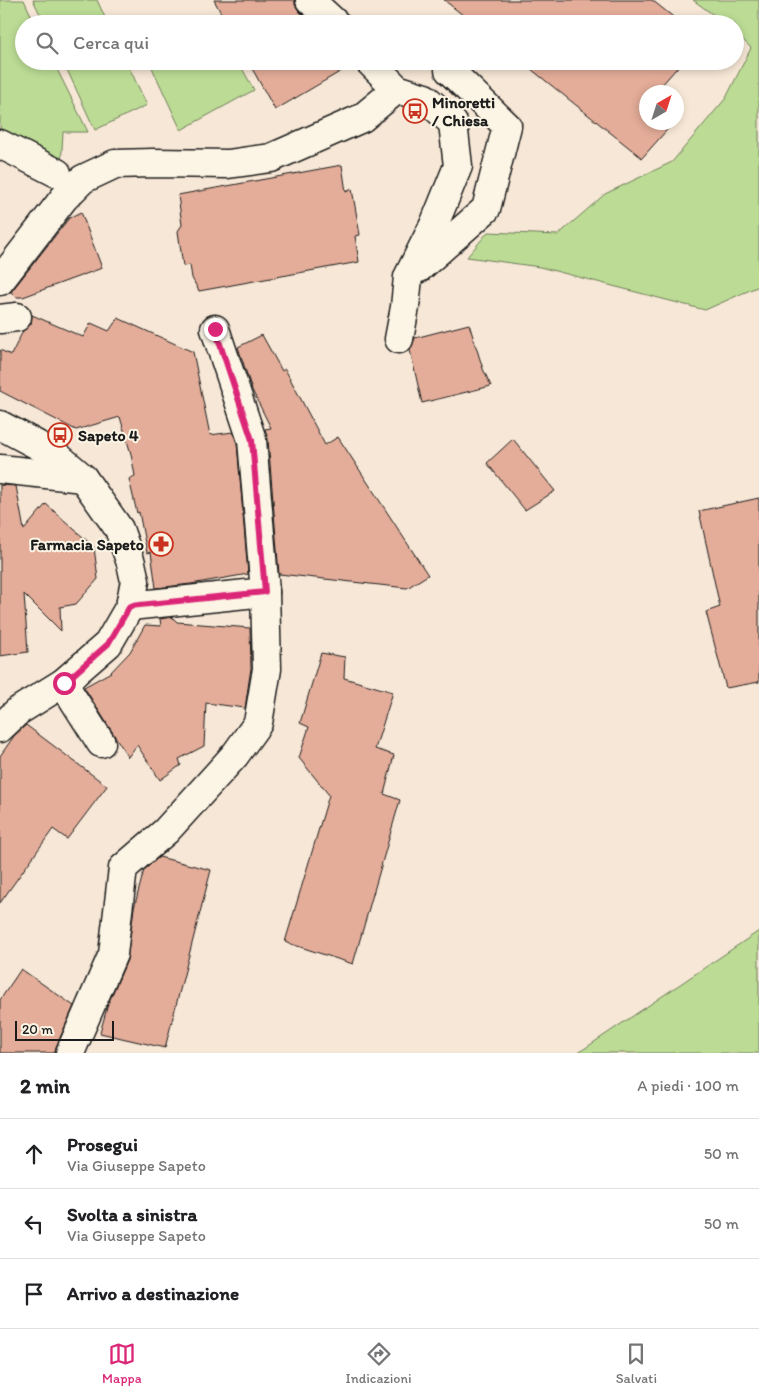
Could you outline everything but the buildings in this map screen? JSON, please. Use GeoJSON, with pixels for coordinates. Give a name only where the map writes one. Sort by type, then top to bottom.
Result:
{"type":"FeatureCollection","features":[{"type":"Feature","properties":{"kind":"street"},"geometry":{"type":"LineString","coordinates":[[310,0],[326,15]]}},
{"type":"Feature","properties":{"kind":"street"},"geometry":{"type":"LineString","coordinates":[[378,70],[397,89],[425,98],[453,123],[458,166],[434,225],[408,277],[399,339]]}},
{"type":"Feature","properties":{"kind":"street"},"geometry":{"type":"LineString","coordinates":[[408,277],[486,209],[507,126],[449,70]]}},
{"type":"Feature","properties":{"kind":"street"},"geometry":{"type":"LineString","coordinates":[[0,281],[64,198],[84,179],[114,164],[228,164],[271,158],[362,118],[397,89]]}},
{"type":"Feature","properties":{"kind":"street"},"geometry":{"type":"LineString","coordinates":[[0,144],[57,173]]}},
{"type":"Feature","properties":{"kind":"street"},"geometry":{"type":"LineString","coordinates":[[70,1053],[113,954],[123,868],[166,831],[235,755],[258,723],[267,669],[265,592],[252,440],[215,329]]}},
{"type":"Feature","properties":{"kind":"street"},"geometry":{"type":"LineString","coordinates":[[0,425],[56,455],[83,478],[120,529],[135,582],[130,606],[108,644],[64,683],[18,711],[0,728]]}},
{"type":"Feature","properties":{"kind":"street"},"geometry":{"type":"LineString","coordinates":[[0,469],[83,478]]}},
{"type":"Feature","properties":{"kind":"street"},"geometry":{"type":"LineString","coordinates":[[130,606],[265,592]]}},
{"type":"Feature","properties":{"kind":"street"},"geometry":{"type":"LineString","coordinates":[[64,683],[101,743]]}},
{"type":"Feature","properties":{"kind":"green space"},"geometry":{"type":"Polygon","coordinates":[[[0,0],[24,0],[31,15],[15,15],[15,70],[57,70],[88,132],[63,132],[61,166],[0,134],[0,0]]]}},
{"type":"Feature","properties":{"kind":"green space"},"geometry":{"type":"Polygon","coordinates":[[[33,0],[97,0],[104,15],[40,15],[33,0]]]}},
{"type":"Feature","properties":{"kind":"green space"},"geometry":{"type":"Polygon","coordinates":[[[693,0],[759,0],[759,286],[705,310],[540,267],[467,257],[488,232],[558,235],[605,194],[672,162],[726,98],[740,70],[744,70],[744,62],[751,48],[744,41],[744,15],[714,15],[693,0]]]}},
{"type":"Feature","properties":{"kind":"green space"},"geometry":{"type":"Polygon","coordinates":[[[67,70],[130,70],[147,105],[95,130],[67,70]]]}},
{"type":"Feature","properties":{"kind":"green space"},"geometry":{"type":"Polygon","coordinates":[[[153,70],[243,70],[254,90],[181,130],[153,70]]]}},
{"type":"Feature","properties":{"kind":"green space"},"geometry":{"type":"Polygon","coordinates":[[[759,931],[759,1053],[577,1053],[584,1049],[759,931]]]}},
{"type":"Feature","properties":{"kind":"place","name":"Minoretti / Chiesa"},"geometry":{"type":"Point","coordinates":[415,111]}},
{"type":"Feature","properties":{"kind":"place","name":"Sapeto 4"},"geometry":{"type":"Point","coordinates":[60,435]}},
{"type":"Feature","properties":{"kind":"place","name":"Farmacia Sapeto"},"geometry":{"type":"Point","coordinates":[161,544]}},
{"type":"Feature","properties":{"kind":"route"},"geometry":{"type":"LineString","coordinates":[[64,683],[108,644],[130,606],[265,592],[252,440],[215,329]]}}]}
